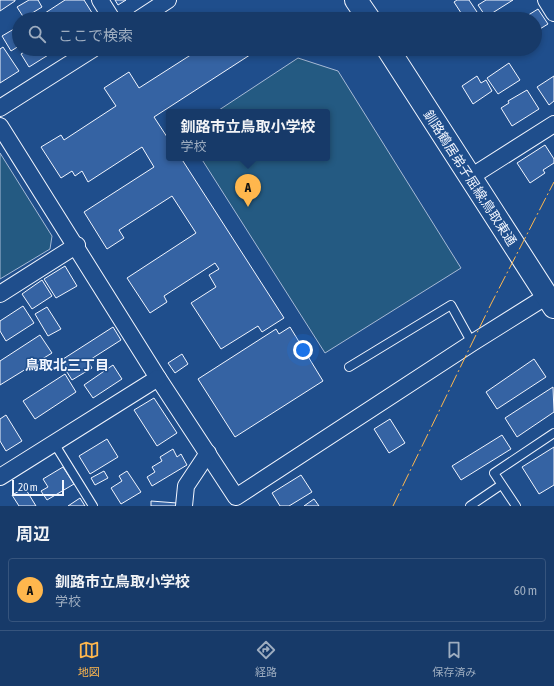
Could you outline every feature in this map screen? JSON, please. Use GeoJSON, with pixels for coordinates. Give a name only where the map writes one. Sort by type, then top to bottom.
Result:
{"type":"FeatureCollection","features":[{"type":"Feature","properties":{"kind":"main road"},"geometry":{"type":"LineString","coordinates":[[356,0],[364,12]]}},
{"type":"Feature","properties":{"kind":"main road","name":"釧路鶴居弟子屈線;鳥取東通"},"geometry":{"type":"LineString","coordinates":[[392,56],[469,178],[550,302]]}},
{"type":"Feature","properties":{"kind":"street"},"geometry":{"type":"LineString","coordinates":[[100,0],[108,12]]}},
{"type":"Feature","properties":{"kind":"street"},"geometry":{"type":"LineString","coordinates":[[150,12],[168,0]]}},
{"type":"Feature","properties":{"kind":"street"},"geometry":{"type":"LineString","coordinates":[[546,0],[554,12]]}},
{"type":"Feature","properties":{"kind":"street"},"geometry":{"type":"LineString","coordinates":[[0,108],[82,56]]}},
{"type":"Feature","properties":{"kind":"street"},"geometry":{"type":"LineString","coordinates":[[469,178],[554,124]]}},
{"type":"Feature","properties":{"kind":"street"},"geometry":{"type":"LineString","coordinates":[[0,126],[77,245],[158,378],[208,453],[236,501],[472,343],[550,302]]}},
{"type":"Feature","properties":{"kind":"street"},"geometry":{"type":"LineString","coordinates":[[0,294],[77,245]]}},
{"type":"Feature","properties":{"kind":"street"},"geometry":{"type":"LineString","coordinates":[[0,477],[158,378]]}},
{"type":"Feature","properties":{"kind":"street"},"geometry":{"type":"LineString","coordinates":[[184,506],[186,486],[208,453]]}},
{"type":"Feature","properties":{"kind":"lane"},"geometry":{"type":"LineString","coordinates":[[348,367],[451,305],[472,343]]}},
{"type":"Feature","properties":{"kind":"lane"},"geometry":{"type":"LineString","coordinates":[[516,506],[494,473],[554,433]]}},
{"type":"Feature","properties":{"kind":"lane"},"geometry":{"type":"LineString","coordinates":[[54,443],[93,506]]}},
{"type":"Feature","properties":{"kind":"lane"},"geometry":{"type":"LineString","coordinates":[[470,506],[501,484]]}},
{"type":"Feature","properties":{"kind":"shaded area"},"geometry":{"type":"Polygon","coordinates":[[[298,58],[338,71],[461,268],[325,353],[203,161],[330,161],[330,109],[221,109],[298,58]]]}},
{"type":"Feature","properties":{"kind":"shaded area"},"geometry":{"type":"Polygon","coordinates":[[[0,153],[52,236],[50,249],[0,279],[0,153]]]}},
{"type":"Feature","properties":{"kind":"building"},"geometry":{"type":"Polygon","coordinates":[[[0,0],[15,0],[15,1],[0,11],[0,0]]]}},
{"type":"Feature","properties":{"kind":"building"},"geometry":{"type":"Polygon","coordinates":[[[29,0],[38,0],[42,7],[34,12],[20,12],[17,7],[29,0]]]}},
{"type":"Feature","properties":{"kind":"building"},"geometry":{"type":"Polygon","coordinates":[[[65,0],[84,0],[92,12],[47,12],[65,0]]]}},
{"type":"Feature","properties":{"kind":"building"},"geometry":{"type":"Polygon","coordinates":[[[115,0],[126,0],[118,5],[115,0]]]}},
{"type":"Feature","properties":{"kind":"building"},"geometry":{"type":"Polygon","coordinates":[[[457,0],[469,0],[477,12],[460,12],[454,2],[457,0]]]}},
{"type":"Feature","properties":{"kind":"building"},"geometry":{"type":"Polygon","coordinates":[[[486,0],[513,0],[494,12],[483,12],[478,5],[486,0]]]}},
{"type":"Feature","properties":{"kind":"building"},"geometry":{"type":"Polygon","coordinates":[[[538,9],[540,12],[533,12],[538,9]]]}},
{"type":"Feature","properties":{"kind":"building"},"geometry":{"type":"Polygon","coordinates":[[[542,15],[548,24],[542,28],[542,15]]]}},
{"type":"Feature","properties":{"kind":"building"},"geometry":{"type":"Polygon","coordinates":[[[12,30],[12,50],[11,51],[2,36],[12,30]]]}},
{"type":"Feature","properties":{"kind":"building"},"geometry":{"type":"Polygon","coordinates":[[[3,47],[19,71],[0,83],[0,49],[3,47]]]}},
{"type":"Feature","properties":{"kind":"building"},"geometry":{"type":"Polygon","coordinates":[[[22,56],[47,56],[29,67],[22,56]]]}},
{"type":"Feature","properties":{"kind":"building"},"geometry":{"type":"Polygon","coordinates":[[[189,56],[248,56],[154,117],[166,135],[166,161],[183,161],[284,318],[262,332],[258,326],[221,349],[191,303],[216,287],[209,275],[219,269],[215,263],[164,296],[167,302],[150,313],[127,278],[196,233],[172,196],[119,230],[124,238],[107,249],[84,212],[154,167],[142,147],[88,182],[82,171],[75,176],[72,171],[61,178],[41,147],[61,135],[64,140],[116,106],[104,88],[129,72],[139,88],[189,56]]]}},
{"type":"Feature","properties":{"kind":"building"},"geometry":{"type":"Polygon","coordinates":[[[509,63],[520,80],[498,94],[487,78],[509,63]]]}},
{"type":"Feature","properties":{"kind":"building"},"geometry":{"type":"Polygon","coordinates":[[[477,76],[481,83],[486,80],[492,91],[473,104],[462,86],[477,76]]]}},
{"type":"Feature","properties":{"kind":"building"},"geometry":{"type":"Polygon","coordinates":[[[554,76],[554,101],[549,105],[537,87],[554,76]]]}},
{"type":"Feature","properties":{"kind":"building"},"geometry":{"type":"Polygon","coordinates":[[[527,90],[539,109],[512,126],[501,108],[509,103],[508,101],[527,90]]]}},
{"type":"Feature","properties":{"kind":"building"},"geometry":{"type":"Polygon","coordinates":[[[545,145],[554,159],[554,163],[543,170],[545,173],[530,183],[517,163],[545,145]]]}},
{"type":"Feature","properties":{"kind":"building"},"geometry":{"type":"Polygon","coordinates":[[[65,266],[77,286],[56,298],[44,279],[65,266]]]}},
{"type":"Feature","properties":{"kind":"building"},"geometry":{"type":"Polygon","coordinates":[[[42,280],[52,296],[32,309],[22,294],[42,280]]]}},
{"type":"Feature","properties":{"kind":"building"},"geometry":{"type":"Polygon","coordinates":[[[23,306],[34,323],[6,341],[0,331],[0,321],[23,306]]]}},
{"type":"Feature","properties":{"kind":"building"},"geometry":{"type":"Polygon","coordinates":[[[47,307],[61,329],[48,336],[35,314],[47,307]]]}},
{"type":"Feature","properties":{"kind":"building"},"geometry":{"type":"Polygon","coordinates":[[[113,327],[121,340],[88,361],[92,368],[72,380],[60,361],[113,327]]]}},
{"type":"Feature","properties":{"kind":"building"},"geometry":{"type":"Polygon","coordinates":[[[290,327],[323,381],[235,437],[198,379],[276,329],[279,334],[290,327]]]}},
{"type":"Feature","properties":{"kind":"building"},"geometry":{"type":"Polygon","coordinates":[[[40,335],[52,353],[0,385],[0,361],[40,335]]]}},
{"type":"Feature","properties":{"kind":"building"},"geometry":{"type":"Polygon","coordinates":[[[182,354],[188,364],[175,373],[168,363],[182,354]]]}},
{"type":"Feature","properties":{"kind":"building"},"geometry":{"type":"Polygon","coordinates":[[[534,359],[546,377],[497,409],[486,392],[534,359]]]}},
{"type":"Feature","properties":{"kind":"building"},"geometry":{"type":"Polygon","coordinates":[[[113,365],[122,379],[93,398],[84,385],[113,365]]]}},
{"type":"Feature","properties":{"kind":"building"},"geometry":{"type":"Polygon","coordinates":[[[65,374],[76,392],[35,419],[23,401],[65,374]]]}},
{"type":"Feature","properties":{"kind":"building"},"geometry":{"type":"Polygon","coordinates":[[[553,387],[554,412],[517,437],[505,418],[553,387]]]}},
{"type":"Feature","properties":{"kind":"building"},"geometry":{"type":"Polygon","coordinates":[[[154,398],[177,433],[157,446],[134,410],[154,398]]]}},
{"type":"Feature","properties":{"kind":"building"},"geometry":{"type":"Polygon","coordinates":[[[6,415],[22,441],[6,451],[0,441],[0,419],[6,415]]]}},
{"type":"Feature","properties":{"kind":"building"},"geometry":{"type":"Polygon","coordinates":[[[390,419],[405,443],[389,453],[374,429],[390,419]]]}},
{"type":"Feature","properties":{"kind":"building"},"geometry":{"type":"Polygon","coordinates":[[[502,435],[511,449],[461,480],[452,466],[502,435]]]}},
{"type":"Feature","properties":{"kind":"building"},"geometry":{"type":"Polygon","coordinates":[[[107,439],[118,457],[90,474],[79,456],[107,439]]]}},
{"type":"Feature","properties":{"kind":"building"},"geometry":{"type":"Polygon","coordinates":[[[554,447],[554,485],[539,494],[522,467],[554,447]]]}},
{"type":"Feature","properties":{"kind":"building"},"geometry":{"type":"Polygon","coordinates":[[[173,449],[177,457],[181,454],[187,465],[152,486],[147,477],[155,472],[152,467],[162,461],[160,457],[173,449]]]}},
{"type":"Feature","properties":{"kind":"building"},"geometry":{"type":"Polygon","coordinates":[[[63,467],[74,484],[47,500],[41,491],[48,487],[43,479],[63,467]]]}},
{"type":"Feature","properties":{"kind":"building"},"geometry":{"type":"Polygon","coordinates":[[[104,471],[108,478],[95,485],[91,478],[104,471]]]}},
{"type":"Feature","properties":{"kind":"building"},"geometry":{"type":"Polygon","coordinates":[[[127,471],[141,492],[121,504],[111,488],[122,481],[119,476],[127,471]]]}},
{"type":"Feature","properties":{"kind":"building"},"geometry":{"type":"Polygon","coordinates":[[[301,475],[312,492],[289,506],[280,506],[272,493],[301,475]]]}},
{"type":"Feature","properties":{"kind":"building"},"geometry":{"type":"Polygon","coordinates":[[[25,488],[36,506],[19,506],[12,495],[25,488]]]}},
{"type":"Feature","properties":{"kind":"building"},"geometry":{"type":"Polygon","coordinates":[[[80,498],[85,506],[68,506],[80,498]]]}},
{"type":"Feature","properties":{"kind":"building"},"geometry":{"type":"Polygon","coordinates":[[[314,499],[319,506],[304,506],[314,499]]]}},
{"type":"Feature","properties":{"kind":"building"},"geometry":{"type":"Polygon","coordinates":[[[151,501],[177,503],[177,506],[151,506],[151,501]]]}},
{"type":"Feature","properties":{"kind":"power"},"geometry":{"type":"LineString","coordinates":[[393,506],[491,304],[554,182]]}},
{"type":"Feature","properties":{"kind":"place","name":"釧路市立鳥取小学校"},"geometry":{"type":"Point","coordinates":[248,207]}},
{"type":"Feature","properties":{"kind":"district","name":"鳥取北三丁目"},"geometry":{"type":"Point","coordinates":[67,365]}}]}
